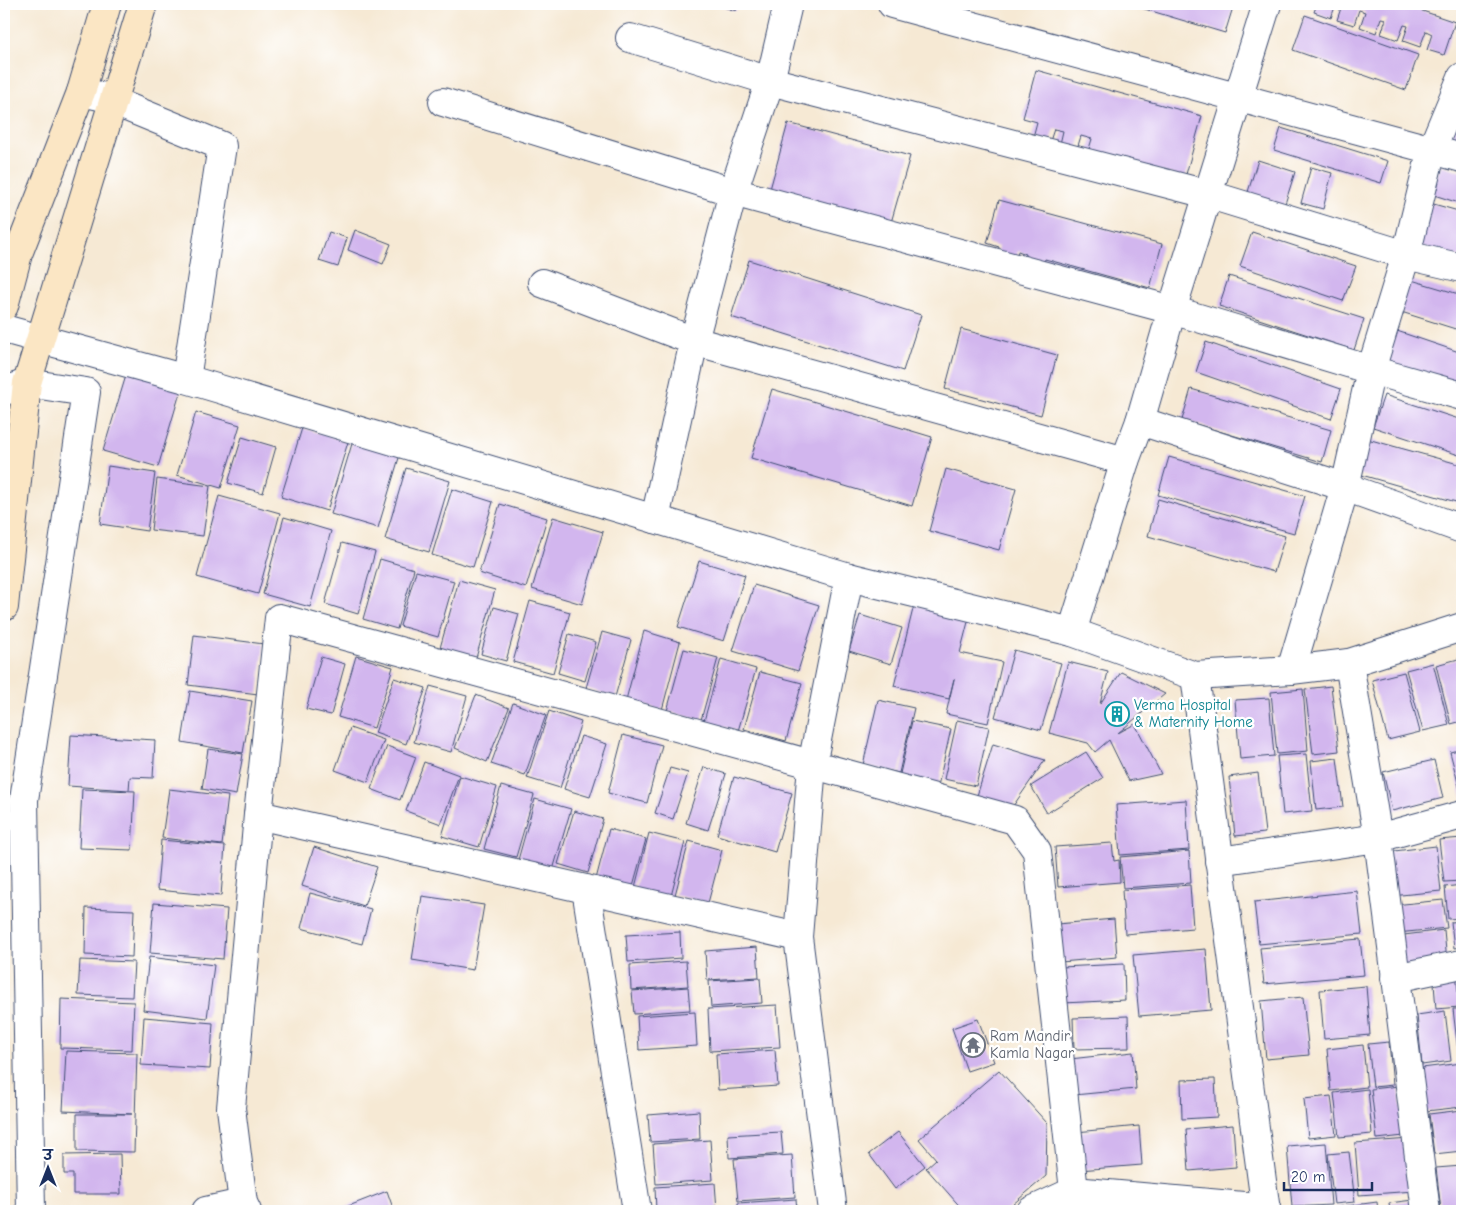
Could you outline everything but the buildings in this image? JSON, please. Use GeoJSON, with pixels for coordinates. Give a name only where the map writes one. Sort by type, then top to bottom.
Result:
{"type":"FeatureCollection","features":[{"type":"Feature","properties":{"kind":"main road"},"geometry":{"type":"LineString","coordinates":[[4,306],[18,254],[81,92],[107,4]]}},
{"type":"Feature","properties":{"kind":"main road"},"geometry":{"type":"LineString","coordinates":[[4,607],[15,387],[40,338],[143,4]]}},
{"type":"Feature","properties":{"kind":"street"},"geometry":{"type":"LineString","coordinates":[[655,519],[694,341],[733,192],[770,80],[788,4]]}},
{"type":"Feature","properties":{"kind":"street"},"geometry":{"type":"LineString","coordinates":[[892,4],[1462,158]]}},
{"type":"Feature","properties":{"kind":"street"},"geometry":{"type":"LineString","coordinates":[[1072,632],[1125,460],[1140,421],[1207,194],[1267,4]]}},
{"type":"Feature","properties":{"kind":"street"},"geometry":{"type":"LineString","coordinates":[[630,38],[770,80],[1207,194],[1406,255],[1462,268]]}},
{"type":"Feature","properties":{"kind":"street"},"geometry":{"type":"LineString","coordinates":[[1291,670],[1345,487],[1371,370],[1406,255],[1432,149],[1462,77]]}},
{"type":"Feature","properties":{"kind":"street"},"geometry":{"type":"LineString","coordinates":[[81,92],[112,101],[222,146],[186,379]]}},
{"type":"Feature","properties":{"kind":"street"},"geometry":{"type":"LineString","coordinates":[[444,102],[733,192],[1172,310],[1462,396]]}},
{"type":"Feature","properties":{"kind":"street"},"geometry":{"type":"LineString","coordinates":[[542,283],[694,341],[1125,460]]}},
{"type":"Feature","properties":{"kind":"street"},"geometry":{"type":"LineString","coordinates":[[4,329],[186,379],[849,577],[1072,632],[1195,676],[1291,670],[1349,663],[1462,627]]}},
{"type":"Feature","properties":{"kind":"street"},"geometry":{"type":"LineString","coordinates":[[15,387],[86,392],[24,800],[31,1211]]}},
{"type":"Feature","properties":{"kind":"street"},"geometry":{"type":"LineString","coordinates":[[1140,421],[1345,487],[1462,529]]}},
{"type":"Feature","properties":{"kind":"street"},"geometry":{"type":"LineString","coordinates":[[833,1211],[798,937],[812,765],[849,577]]}},
{"type":"Feature","properties":{"kind":"street"},"geometry":{"type":"LineString","coordinates":[[206,1211],[245,1207],[232,1108],[258,815],[279,618],[1015,820],[1037,851],[1076,1201]]}},
{"type":"Feature","properties":{"kind":"street"},"geometry":{"type":"LineString","coordinates":[[1349,663],[1378,838],[1426,1211]]}},
{"type":"Feature","properties":{"kind":"street"},"geometry":{"type":"LineString","coordinates":[[1031,1211],[1076,1201],[1266,1210],[1195,676]]}},
{"type":"Feature","properties":{"kind":"street"},"geometry":{"type":"LineString","coordinates":[[258,815],[798,937]]}},
{"type":"Feature","properties":{"kind":"street"},"geometry":{"type":"LineString","coordinates":[[1219,861],[1378,838],[1462,815]]}},
{"type":"Feature","properties":{"kind":"street"},"geometry":{"type":"LineString","coordinates":[[586,889],[637,1211]]}},
{"type":"Feature","properties":{"kind":"street"},"geometry":{"type":"LineString","coordinates":[[1395,978],[1462,964]]}},
{"type":"Feature","properties":{"kind":"place","name":"Verma Hospital & Maternity Home"},"geometry":{"type":"Point","coordinates":[1117,714]}},
{"type":"Feature","properties":{"kind":"place","name":"Ram Mandir Kamla Nagar"},"geometry":{"type":"Point","coordinates":[973,1045]}}]}
